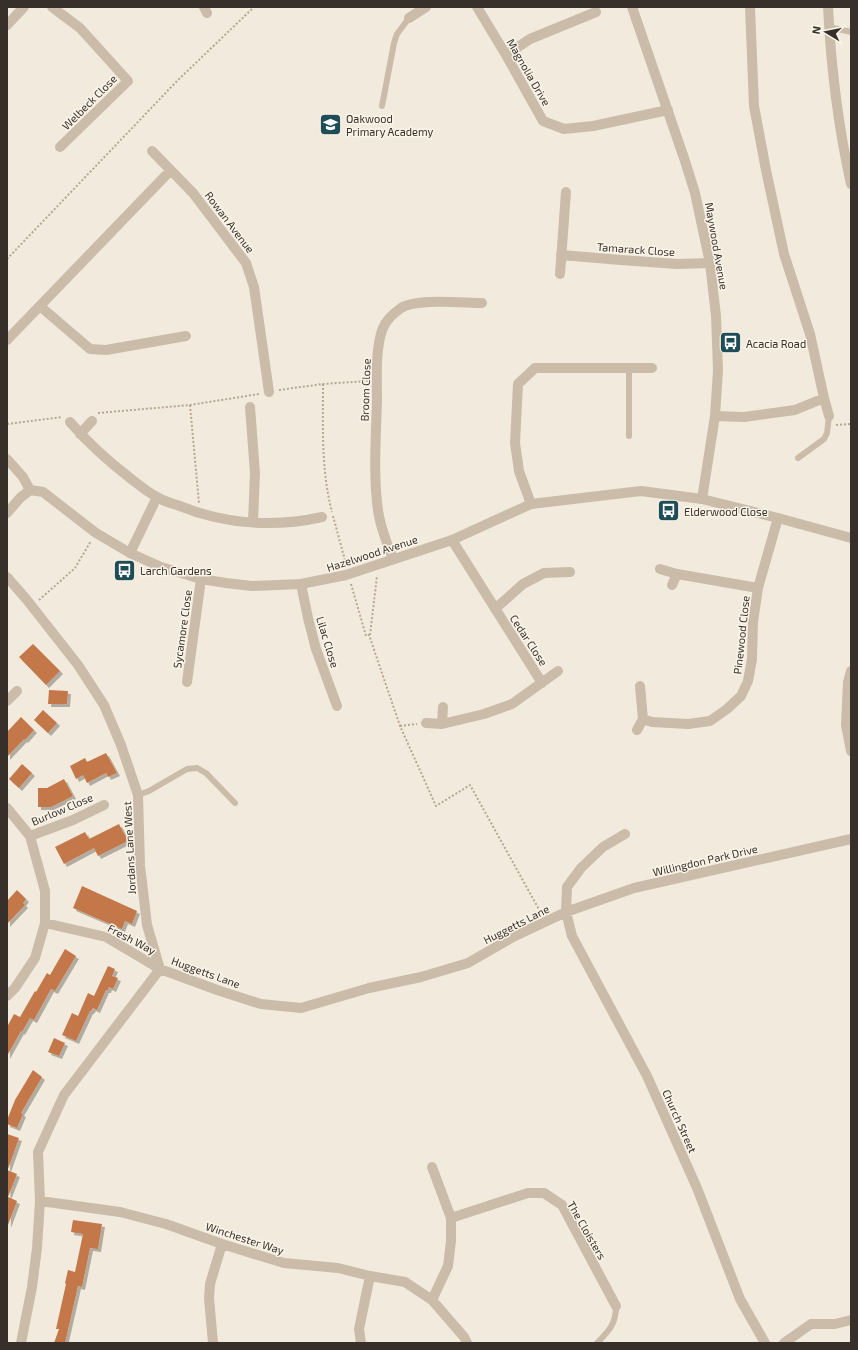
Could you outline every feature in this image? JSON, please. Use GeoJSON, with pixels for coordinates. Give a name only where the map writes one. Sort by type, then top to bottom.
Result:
{"type":"FeatureCollection","features":[{"type":"Feature","properties":{"kind":"street"},"geometry":{"type":"LineString","coordinates":[[7,25],[24,7]]}},
{"type":"Feature","properties":{"kind":"street","name":"Welbeck Close"},"geometry":{"type":"LineString","coordinates":[[52,7],[80,28],[128,80],[60,147]]}},
{"type":"Feature","properties":{"kind":"street"},"geometry":{"type":"LineString","coordinates":[[409,18],[426,7]]}},
{"type":"Feature","properties":{"kind":"street","name":"Magnolia Drive"},"geometry":{"type":"LineString","coordinates":[[477,7],[543,121],[564,129],[593,126],[668,110]]}},
{"type":"Feature","properties":{"kind":"street","name":"Maywood Avenue"},"geometry":{"type":"LineString","coordinates":[[632,7],[695,193],[710,263],[716,316],[718,370],[714,416],[702,499]]}},
{"type":"Feature","properties":{"kind":"street"},"geometry":{"type":"LineString","coordinates":[[750,7],[754,106],[762,148],[784,254],[810,334],[829,416]]}},
{"type":"Feature","properties":{"kind":"street"},"geometry":{"type":"LineString","coordinates":[[828,7],[840,124],[851,184]]}},
{"type":"Feature","properties":{"kind":"street"},"geometry":{"type":"LineString","coordinates":[[506,55],[530,39],[596,12]]}},
{"type":"Feature","properties":{"kind":"street","name":"Rowan Avenue"},"geometry":{"type":"LineString","coordinates":[[152,151],[193,193],[246,263],[254,287],[270,392]]}},
{"type":"Feature","properties":{"kind":"street"},"geometry":{"type":"LineString","coordinates":[[7,340],[41,307],[170,171]]}},
{"type":"Feature","properties":{"kind":"street"},"geometry":{"type":"LineString","coordinates":[[560,274],[566,192]]}},
{"type":"Feature","properties":{"kind":"street","name":"Tamarack Close"},"geometry":{"type":"LineString","coordinates":[[561,254],[677,264],[710,263]]}},
{"type":"Feature","properties":{"kind":"street","name":"Broom Close"},"geometry":{"type":"LineString","coordinates":[[393,559],[385,539],[378,511],[375,469],[379,343],[383,328],[388,320],[402,307],[426,302],[482,303]]}},
{"type":"Feature","properties":{"kind":"street"},"geometry":{"type":"LineString","coordinates":[[41,307],[90,349],[106,350],[186,336]]}},
{"type":"Feature","properties":{"kind":"street"},"geometry":{"type":"LineString","coordinates":[[531,504],[519,471],[515,443],[518,384],[535,368],[652,368]]}},
{"type":"Feature","properties":{"kind":"street"},"geometry":{"type":"LineString","coordinates":[[714,416],[744,417],[795,410],[824,398]]}},
{"type":"Feature","properties":{"kind":"street"},"geometry":{"type":"LineString","coordinates":[[250,407],[256,473],[252,522]]}},
{"type":"Feature","properties":{"kind":"street"},"geometry":{"type":"LineString","coordinates":[[80,434],[95,417]]}},
{"type":"Feature","properties":{"kind":"street"},"geometry":{"type":"LineString","coordinates":[[68,420],[109,462],[157,497],[200,514],[225,520],[275,524],[322,517]]}},
{"type":"Feature","properties":{"kind":"street"},"geometry":{"type":"LineString","coordinates":[[7,459],[23,477],[30,490],[20,498],[7,513]]}},
{"type":"Feature","properties":{"kind":"street","name":"Hazelwood Avenue"},"geometry":{"type":"LineString","coordinates":[[30,490],[43,492],[96,533],[130,553],[161,567],[201,579],[252,586],[301,584],[348,574],[379,565],[452,540],[531,504],[641,491],[702,499],[851,538]]}},
{"type":"Feature","properties":{"kind":"street"},"geometry":{"type":"LineString","coordinates":[[130,553],[157,497]]}},
{"type":"Feature","properties":{"kind":"street","name":"Pinewood Close"},"geometry":{"type":"LineString","coordinates":[[644,719],[652,722],[681,724],[710,721],[728,709],[741,696],[748,681],[752,659],[753,622],[758,588],[778,518]]}},
{"type":"Feature","properties":{"kind":"street","name":"Cedar Close"},"geometry":{"type":"LineString","coordinates":[[452,540],[542,683]]}},
{"type":"Feature","properties":{"kind":"street","name":"Pinewood Close"},"geometry":{"type":"LineString","coordinates":[[660,569],[677,574],[758,588]]}},
{"type":"Feature","properties":{"kind":"street","name":"Cedar Close"},"geometry":{"type":"LineString","coordinates":[[496,609],[523,584],[544,573],[570,572]]}},
{"type":"Feature","properties":{"kind":"street"},"geometry":{"type":"LineString","coordinates":[[672,585],[677,574]]}},
{"type":"Feature","properties":{"kind":"street","name":"Jordans Lane West"},"geometry":{"type":"LineString","coordinates":[[7,577],[32,606],[78,665],[104,705],[121,745],[138,795],[141,873],[147,925],[160,969]]}},
{"type":"Feature","properties":{"kind":"street","name":"Sycamore Close"},"geometry":{"type":"LineString","coordinates":[[187,682],[201,579]]}},
{"type":"Feature","properties":{"kind":"street","name":"Lilac Close"},"geometry":{"type":"LineString","coordinates":[[301,584],[316,649],[337,706]]}},
{"type":"Feature","properties":{"kind":"street","name":"Cedar Close"},"geometry":{"type":"LineString","coordinates":[[426,723],[442,724],[484,714],[512,704],[558,671]]}},
{"type":"Feature","properties":{"kind":"street"},"geometry":{"type":"LineString","coordinates":[[851,671],[846,725],[851,752]]}},
{"type":"Feature","properties":{"kind":"street"},"geometry":{"type":"LineString","coordinates":[[637,730],[644,719],[640,686]]}},
{"type":"Feature","properties":{"kind":"street"},"geometry":{"type":"LineString","coordinates":[[7,701],[17,691]]}},
{"type":"Feature","properties":{"kind":"street"},"geometry":{"type":"LineString","coordinates":[[442,724],[443,707]]}},
{"type":"Feature","properties":{"kind":"street","name":"Burlow Close"},"geometry":{"type":"LineString","coordinates":[[30,836],[73,820],[104,805]]}},
{"type":"Feature","properties":{"kind":"street"},"geometry":{"type":"LineString","coordinates":[[7,808],[30,836],[45,892],[45,923],[35,958],[15,988],[7,996]]}},
{"type":"Feature","properties":{"kind":"street","name":"Church Street"},"geometry":{"type":"LineString","coordinates":[[625,834],[603,847],[581,868],[567,887],[566,912],[572,936],[647,1076],[697,1188],[740,1299],[765,1343]]}},
{"type":"Feature","properties":{"kind":"street","name":"Willingdon Park Drive"},"geometry":{"type":"LineString","coordinates":[[566,912],[634,888],[851,839]]}},
{"type":"Feature","properties":{"kind":"street","name":"Huggetts Lane"},"geometry":{"type":"LineString","coordinates":[[22,1343],[35,1266],[40,1201],[38,1152],[64,1095],[160,969],[220,991],[262,1004],[301,1008],[369,988],[422,977],[468,963],[513,937],[566,912]]}},
{"type":"Feature","properties":{"kind":"street","name":"Fresh Way"},"geometry":{"type":"LineString","coordinates":[[45,923],[106,937],[160,969]]}},
{"type":"Feature","properties":{"kind":"street"},"geometry":{"type":"LineString","coordinates":[[432,1167],[451,1218],[451,1241],[448,1266],[432,1300]]}},
{"type":"Feature","properties":{"kind":"street","name":"The Cloisters"},"geometry":{"type":"LineString","coordinates":[[451,1218],[528,1193],[544,1193],[562,1205],[616,1306]]}},
{"type":"Feature","properties":{"kind":"street","name":"Winchester Way"},"geometry":{"type":"LineString","coordinates":[[40,1201],[128,1214],[166,1224],[222,1244],[284,1263],[338,1268],[370,1276],[405,1282],[432,1300],[464,1337],[467,1343]]}},
{"type":"Feature","properties":{"kind":"street"},"geometry":{"type":"LineString","coordinates":[[213,1343],[209,1298],[210,1284],[222,1244]]}},
{"type":"Feature","properties":{"kind":"street"},"geometry":{"type":"LineString","coordinates":[[361,1343],[359,1329],[370,1276]]}},
{"type":"Feature","properties":{"kind":"street"},"geometry":{"type":"LineString","coordinates":[[784,1343],[811,1324],[835,1324],[851,1320]]}},
{"type":"Feature","properties":{"kind":"lane"},"geometry":{"type":"LineString","coordinates":[[382,106],[394,43],[397,34],[409,18]]}},
{"type":"Feature","properties":{"kind":"lane"},"geometry":{"type":"LineString","coordinates":[[829,27],[851,32]]}},
{"type":"Feature","properties":{"kind":"lane"},"geometry":{"type":"LineString","coordinates":[[629,368],[629,436]]}},
{"type":"Feature","properties":{"kind":"lane"},"geometry":{"type":"LineString","coordinates":[[798,458],[824,438],[827,433],[829,416]]}},
{"type":"Feature","properties":{"kind":"lane"},"geometry":{"type":"LineString","coordinates":[[138,795],[149,791],[187,769],[197,768],[206,773],[235,803]]}},
{"type":"Feature","properties":{"kind":"lane"},"geometry":{"type":"LineString","coordinates":[[597,1343],[610,1330],[614,1323],[616,1306]]}},
{"type":"Feature","properties":{"kind":"path"},"geometry":{"type":"LineString","coordinates":[[7,259],[177,81],[254,7]]}},
{"type":"Feature","properties":{"kind":"path"},"geometry":{"type":"LineString","coordinates":[[95,417],[190,405],[323,384],[377,380]]}},
{"type":"Feature","properties":{"kind":"path"},"geometry":{"type":"LineString","coordinates":[[323,384],[325,481],[328,498],[366,636],[370,635]]}},
{"type":"Feature","properties":{"kind":"path"},"geometry":{"type":"LineString","coordinates":[[190,405],[200,514]]}},
{"type":"Feature","properties":{"kind":"path"},"geometry":{"type":"LineString","coordinates":[[7,424],[68,420]]}},
{"type":"Feature","properties":{"kind":"path"},"geometry":{"type":"LineString","coordinates":[[32,606],[75,568],[96,533]]}},
{"type":"Feature","properties":{"kind":"path"},"geometry":{"type":"LineString","coordinates":[[379,565],[370,635],[400,726],[436,806],[470,786],[546,921]]}},
{"type":"Feature","properties":{"kind":"path"},"geometry":{"type":"LineString","coordinates":[[400,726],[426,723]]}},
{"type":"Feature","properties":{"kind":"building"},"geometry":{"type":"Polygon","coordinates":[[[33,644],[60,671],[46,685],[19,657],[33,644]]]}},
{"type":"Feature","properties":{"kind":"building"},"geometry":{"type":"Polygon","coordinates":[[[49,690],[68,691],[67,704],[48,704],[49,690]]]}},
{"type":"Feature","properties":{"kind":"building"},"geometry":{"type":"Polygon","coordinates":[[[43,710],[57,723],[48,733],[34,720],[43,710]]]}},
{"type":"Feature","properties":{"kind":"building"},"geometry":{"type":"Polygon","coordinates":[[[21,717],[34,730],[7,757],[7,732],[21,717]]]}},
{"type":"Feature","properties":{"kind":"building"},"geometry":{"type":"Polygon","coordinates":[[[106,753],[117,773],[108,777],[106,773],[87,783],[83,775],[76,779],[70,766],[85,758],[87,762],[106,753]]]}},
{"type":"Feature","properties":{"kind":"building"},"geometry":{"type":"Polygon","coordinates":[[[22,764],[32,773],[19,788],[9,779],[22,764]]]}},
{"type":"Feature","properties":{"kind":"building"},"geometry":{"type":"Polygon","coordinates":[[[64,779],[73,796],[51,807],[38,807],[38,788],[47,788],[64,779]]]}},
{"type":"Feature","properties":{"kind":"building"},"geometry":{"type":"Polygon","coordinates":[[[119,824],[128,841],[98,856],[94,848],[64,864],[55,847],[85,832],[89,839],[119,824]]]}},
{"type":"Feature","properties":{"kind":"building"},"geometry":{"type":"Polygon","coordinates":[[[82,886],[137,911],[132,924],[125,921],[122,929],[73,908],[82,886]]]}},
{"type":"Feature","properties":{"kind":"building"},"geometry":{"type":"Polygon","coordinates":[[[17,890],[26,899],[23,903],[25,905],[7,924],[7,901],[17,890]]]}},
{"type":"Feature","properties":{"kind":"building"},"geometry":{"type":"Polygon","coordinates":[[[65,949],[76,956],[55,991],[51,989],[34,1020],[30,1018],[22,1032],[21,1031],[7,1056],[7,1027],[14,1014],[20,1017],[47,973],[50,975],[65,949]]]}},
{"type":"Feature","properties":{"kind":"building"},"geometry":{"type":"Polygon","coordinates":[[[108,966],[115,969],[112,976],[118,978],[113,989],[109,987],[108,990],[106,990],[97,1010],[93,1008],[90,1011],[76,1041],[62,1035],[72,1013],[78,1016],[88,993],[94,996],[108,966]]]}},
{"type":"Feature","properties":{"kind":"building"},"geometry":{"type":"Polygon","coordinates":[[[54,1038],[65,1043],[59,1056],[48,1052],[54,1038]]]}},
{"type":"Feature","properties":{"kind":"building"},"geometry":{"type":"Polygon","coordinates":[[[33,1070],[42,1077],[21,1113],[23,1114],[17,1128],[7,1124],[7,1120],[15,1100],[33,1070]]]}},
{"type":"Feature","properties":{"kind":"building"},"geometry":{"type":"Polygon","coordinates":[[[7,1134],[19,1138],[8,1169],[7,1169],[7,1134]]]}},
{"type":"Feature","properties":{"kind":"building"},"geometry":{"type":"Polygon","coordinates":[[[7,1170],[17,1174],[8,1197],[17,1201],[8,1225],[7,1170]]]}},
{"type":"Feature","properties":{"kind":"building"},"geometry":{"type":"Polygon","coordinates":[[[73,1220],[102,1224],[98,1249],[90,1248],[82,1287],[78,1286],[65,1343],[54,1343],[59,1329],[56,1329],[68,1270],[75,1272],[83,1234],[71,1232],[73,1220]]]}},
{"type":"Feature","properties":{"kind":"place","name":"Oakwood Primary Academy"},"geometry":{"type":"Point","coordinates":[330,124]}},
{"type":"Feature","properties":{"kind":"place","name":"Acacia Road"},"geometry":{"type":"Point","coordinates":[731,343]}},
{"type":"Feature","properties":{"kind":"place","name":"Elderwood Close"},"geometry":{"type":"Point","coordinates":[669,511]}},
{"type":"Feature","properties":{"kind":"place","name":"Larch Gardens"},"geometry":{"type":"Point","coordinates":[124,570]}}]}
